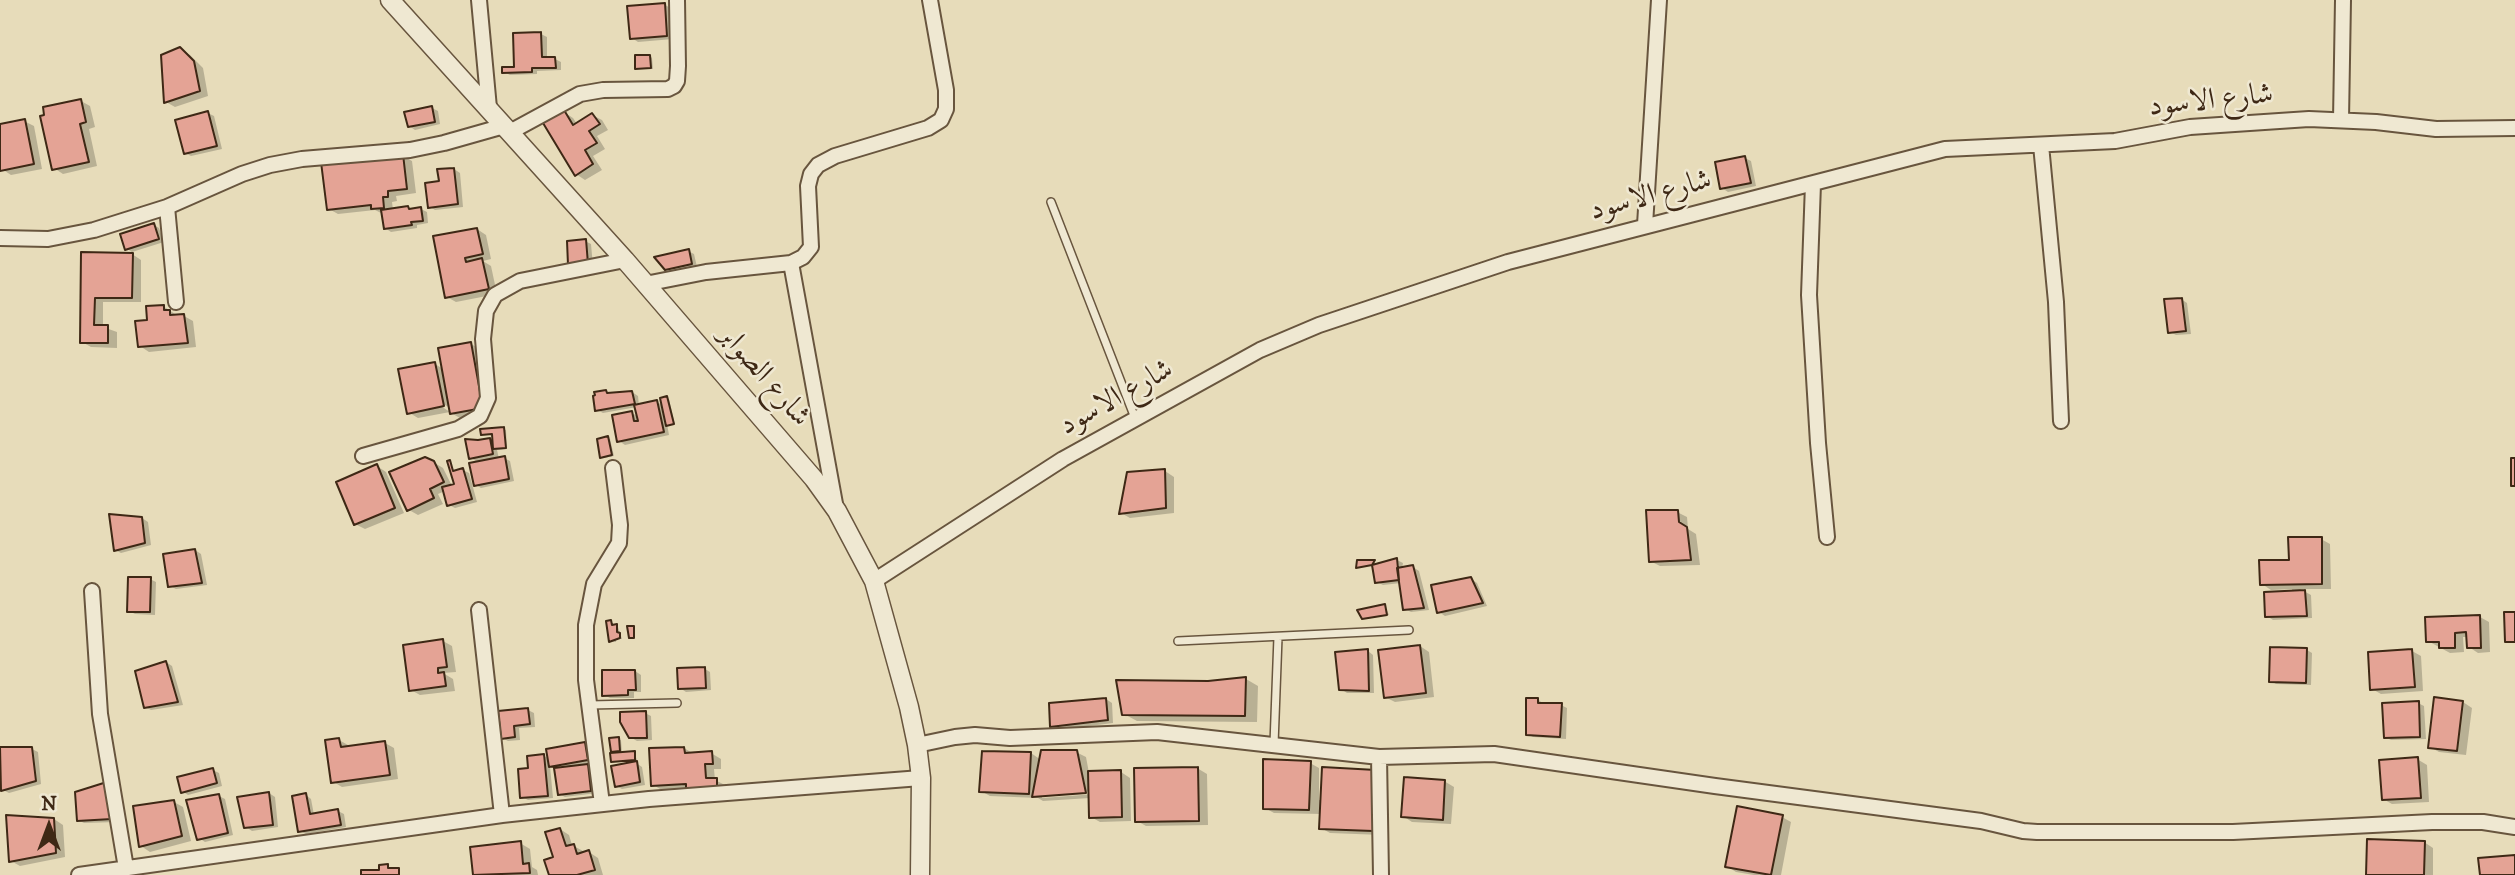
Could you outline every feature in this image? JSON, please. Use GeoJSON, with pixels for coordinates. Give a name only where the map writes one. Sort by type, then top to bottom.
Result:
{"type":"FeatureCollection","features":[{"type":"Feature","properties":{"kind":"street","name":"شارع الصوابر"},"geometry":{"type":"LineString","coordinates":[[390,0],[625,260],[814,479],[837,511],[874,581],[917,745],[921,778],[920,875]]}},
{"type":"Feature","properties":{"kind":"street"},"geometry":{"type":"LineString","coordinates":[[479,0],[489,108]]}},
{"type":"Feature","properties":{"kind":"street"},"geometry":{"type":"LineString","coordinates":[[0,238],[23,240],[59,237],[94,230],[167,207],[242,174],[270,165],[302,159],[410,150],[507,129],[580,94],[603,90],[668,89],[677,81],[677,0]]}},
{"type":"Feature","properties":{"kind":"street"},"geometry":{"type":"LineString","coordinates":[[645,284],[706,272],[791,263],[803,257],[811,247],[808,186],[811,174],[818,165],[835,156],[928,128],[942,120],[946,109],[946,90],[930,0]]}},
{"type":"Feature","properties":{"kind":"street"},"geometry":{"type":"LineString","coordinates":[[1645,225],[1659,0]]}},
{"type":"Feature","properties":{"kind":"street"},"geometry":{"type":"LineString","coordinates":[[2341,120],[2343,0]]}},
{"type":"Feature","properties":{"kind":"street","name":"شارع الاسود"},"geometry":{"type":"LineString","coordinates":[[874,581],[1063,459],[1260,351],[1319,324],[1508,262],[1945,149],[2115,141],[2190,127],[2309,119],[2436,129],[2515,128]]}},
{"type":"Feature","properties":{"kind":"street"},"geometry":{"type":"LineString","coordinates":[[2041,145],[2056,302],[2061,421]]}},
{"type":"Feature","properties":{"kind":"street"},"geometry":{"type":"LineString","coordinates":[[1813,184],[1809,295],[1827,537]]}},
{"type":"Feature","properties":{"kind":"street"},"geometry":{"type":"LineString","coordinates":[[167,207],[176,302]]}},
{"type":"Feature","properties":{"kind":"street"},"geometry":{"type":"LineString","coordinates":[[363,456],[458,429],[480,416],[488,398],[484,339],[486,311],[495,295],[520,281],[625,260]]}},
{"type":"Feature","properties":{"kind":"street"},"geometry":{"type":"LineString","coordinates":[[791,263],[837,511]]}},
{"type":"Feature","properties":{"kind":"street"},"geometry":{"type":"LineString","coordinates":[[602,804],[586,680],[586,625],[594,584],[620,542],[613,468]]}},
{"type":"Feature","properties":{"kind":"street"},"geometry":{"type":"LineString","coordinates":[[92,591],[100,714],[126,868]]}},
{"type":"Feature","properties":{"kind":"street"},"geometry":{"type":"LineString","coordinates":[[479,610],[502,815]]}},
{"type":"Feature","properties":{"kind":"street"},"geometry":{"type":"LineString","coordinates":[[917,745],[955,737],[1010,738],[1157,732],[1379,757],[1494,754],[1981,821],[2030,832],[2233,832],[2432,822],[2483,822],[2515,827]]}},
{"type":"Feature","properties":{"kind":"street"},"geometry":{"type":"LineString","coordinates":[[1379,757],[1381,875]]}},
{"type":"Feature","properties":{"kind":"street"},"geometry":{"type":"LineString","coordinates":[[79,875],[502,815],[602,804],[921,778]]}},
{"type":"Feature","properties":{"kind":"lane"},"geometry":{"type":"LineString","coordinates":[[1051,202],[1135,418]]}},
{"type":"Feature","properties":{"kind":"lane"},"geometry":{"type":"LineString","coordinates":[[1178,641],[1409,630]]}},
{"type":"Feature","properties":{"kind":"lane"},"geometry":{"type":"LineString","coordinates":[[1274,744],[1278,637]]}},
{"type":"Feature","properties":{"kind":"lane"},"geometry":{"type":"LineString","coordinates":[[589,705],[677,702]]}},
{"type":"Feature","properties":{"kind":"building"},"geometry":{"type":"Polygon","coordinates":[[[665,3],[667,36],[630,39],[627,6],[665,3]]]}},
{"type":"Feature","properties":{"kind":"building"},"geometry":{"type":"Polygon","coordinates":[[[541,32],[542,57],[555,57],[556,68],[532,68],[532,72],[502,73],[502,67],[514,67],[513,33],[541,32]]]}},
{"type":"Feature","properties":{"kind":"building"},"geometry":{"type":"Polygon","coordinates":[[[180,47],[194,61],[200,91],[164,103],[161,55],[180,47]]]}},
{"type":"Feature","properties":{"kind":"building"},"geometry":{"type":"Polygon","coordinates":[[[635,55],[650,55],[651,68],[635,69],[635,55]]]}},
{"type":"Feature","properties":{"kind":"building"},"geometry":{"type":"Polygon","coordinates":[[[81,99],[86,122],[80,124],[89,162],[52,170],[40,116],[44,115],[43,107],[81,99]]]}},
{"type":"Feature","properties":{"kind":"building"},"geometry":{"type":"Polygon","coordinates":[[[432,106],[435,122],[408,127],[404,112],[432,106]]]}},
{"type":"Feature","properties":{"kind":"building"},"geometry":{"type":"Polygon","coordinates":[[[564,110],[573,125],[592,113],[600,124],[589,131],[597,143],[585,150],[593,164],[575,176],[543,123],[564,110]]]}},
{"type":"Feature","properties":{"kind":"building"},"geometry":{"type":"Polygon","coordinates":[[[208,111],[217,146],[184,154],[175,120],[208,111]]]}},
{"type":"Feature","properties":{"kind":"building"},"geometry":{"type":"Polygon","coordinates":[[[25,119],[34,164],[0,171],[0,124],[25,119]]]}},
{"type":"Feature","properties":{"kind":"building"},"geometry":{"type":"Polygon","coordinates":[[[403,154],[407,189],[388,191],[388,197],[383,197],[384,208],[371,209],[371,205],[327,210],[321,162],[346,159],[346,163],[349,163],[349,160],[403,154]]]}},
{"type":"Feature","properties":{"kind":"building"},"geometry":{"type":"Polygon","coordinates":[[[1745,156],[1751,183],[1720,189],[1715,162],[1745,156]]]}},
{"type":"Feature","properties":{"kind":"building"},"geometry":{"type":"Polygon","coordinates":[[[454,168],[458,204],[428,208],[425,183],[439,181],[437,169],[454,168]]]}},
{"type":"Feature","properties":{"kind":"building"},"geometry":{"type":"Polygon","coordinates":[[[408,206],[409,209],[421,207],[423,221],[384,229],[381,210],[408,206]]]}},
{"type":"Feature","properties":{"kind":"building"},"geometry":{"type":"Polygon","coordinates":[[[154,223],[159,239],[125,250],[120,234],[154,223]]]}},
{"type":"Feature","properties":{"kind":"building"},"geometry":{"type":"Polygon","coordinates":[[[477,228],[483,254],[465,258],[466,262],[482,258],[489,289],[445,298],[433,236],[477,228]]]}},
{"type":"Feature","properties":{"kind":"building"},"geometry":{"type":"Polygon","coordinates":[[[586,239],[588,264],[568,265],[567,241],[586,239]]]}},
{"type":"Feature","properties":{"kind":"building"},"geometry":{"type":"Polygon","coordinates":[[[689,249],[692,264],[665,270],[654,257],[689,249]]]}},
{"type":"Feature","properties":{"kind":"building"},"geometry":{"type":"Polygon","coordinates":[[[81,252],[133,253],[132,298],[95,298],[94,325],[108,325],[108,343],[80,343],[81,252]]]}},
{"type":"Feature","properties":{"kind":"building"},"geometry":{"type":"Polygon","coordinates":[[[2182,298],[2186,331],[2168,333],[2164,299],[2182,298]]]}},
{"type":"Feature","properties":{"kind":"building"},"geometry":{"type":"Polygon","coordinates":[[[164,305],[164,310],[170,310],[170,315],[184,314],[188,343],[138,347],[135,321],[147,320],[146,306],[164,305]]]}},
{"type":"Feature","properties":{"kind":"building"},"geometry":{"type":"Polygon","coordinates":[[[471,342],[483,408],[450,414],[438,348],[471,342]]]}},
{"type":"Feature","properties":{"kind":"building"},"geometry":{"type":"Polygon","coordinates":[[[435,362],[444,406],[407,414],[398,369],[435,362]]]}},
{"type":"Feature","properties":{"kind":"building"},"geometry":{"type":"Polygon","coordinates":[[[606,390],[607,393],[632,391],[635,404],[595,411],[594,392],[606,390]]]}},
{"type":"Feature","properties":{"kind":"building"},"geometry":{"type":"Polygon","coordinates":[[[667,396],[674,424],[666,426],[660,398],[667,396]]]}},
{"type":"Feature","properties":{"kind":"building"},"geometry":{"type":"Polygon","coordinates":[[[657,400],[664,432],[617,442],[612,415],[632,411],[634,421],[638,421],[634,405],[657,400]]]}},
{"type":"Feature","properties":{"kind":"building"},"geometry":{"type":"Polygon","coordinates":[[[504,427],[506,448],[493,449],[492,434],[481,435],[480,429],[504,427]]]}},
{"type":"Feature","properties":{"kind":"building"},"geometry":{"type":"Polygon","coordinates":[[[608,436],[612,455],[600,458],[597,439],[608,436]]]}},
{"type":"Feature","properties":{"kind":"building"},"geometry":{"type":"Polygon","coordinates":[[[490,438],[493,454],[469,459],[465,439],[490,438]]]}},
{"type":"Feature","properties":{"kind":"building"},"geometry":{"type":"Polygon","coordinates":[[[505,456],[509,479],[474,486],[469,463],[505,456]]]}},
{"type":"Feature","properties":{"kind":"building"},"geometry":{"type":"Polygon","coordinates":[[[425,457],[434,461],[444,482],[430,489],[434,498],[407,511],[389,472],[425,457]]]}},
{"type":"Feature","properties":{"kind":"building"},"geometry":{"type":"Polygon","coordinates":[[[2511,458],[2515,458],[2515,486],[2511,486],[2511,458]]]}},
{"type":"Feature","properties":{"kind":"building"},"geometry":{"type":"Polygon","coordinates":[[[450,460],[453,471],[463,468],[472,499],[447,506],[442,487],[454,484],[447,461],[450,460]]]}},
{"type":"Feature","properties":{"kind":"building"},"geometry":{"type":"Polygon","coordinates":[[[377,464],[395,508],[354,525],[336,482],[377,464]]]}},
{"type":"Feature","properties":{"kind":"building"},"geometry":{"type":"Polygon","coordinates":[[[1165,469],[1166,508],[1119,514],[1127,472],[1165,469]]]}},
{"type":"Feature","properties":{"kind":"building"},"geometry":{"type":"Polygon","coordinates":[[[1646,510],[1678,510],[1679,522],[1687,527],[1691,560],[1649,562],[1646,510]]]}},
{"type":"Feature","properties":{"kind":"building"},"geometry":{"type":"Polygon","coordinates":[[[109,514],[142,517],[145,543],[114,551],[109,514]]]}},
{"type":"Feature","properties":{"kind":"building"},"geometry":{"type":"Polygon","coordinates":[[[2288,537],[2322,537],[2322,584],[2260,585],[2259,560],[2289,560],[2288,537]]]}},
{"type":"Feature","properties":{"kind":"building"},"geometry":{"type":"Polygon","coordinates":[[[195,549],[202,583],[168,587],[163,554],[195,549]]]}},
{"type":"Feature","properties":{"kind":"building"},"geometry":{"type":"Polygon","coordinates":[[[1397,558],[1399,580],[1375,583],[1372,565],[1397,558]]]}},
{"type":"Feature","properties":{"kind":"building"},"geometry":{"type":"Polygon","coordinates":[[[1357,560],[1375,560],[1372,565],[1356,568],[1357,560]]]}},
{"type":"Feature","properties":{"kind":"building"},"geometry":{"type":"Polygon","coordinates":[[[1413,565],[1424,608],[1403,610],[1397,568],[1413,565]]]}},
{"type":"Feature","properties":{"kind":"building"},"geometry":{"type":"Polygon","coordinates":[[[128,577],[151,577],[150,612],[127,612],[128,577]]]}},
{"type":"Feature","properties":{"kind":"building"},"geometry":{"type":"Polygon","coordinates":[[[1471,577],[1483,603],[1437,613],[1431,585],[1471,577]]]}},
{"type":"Feature","properties":{"kind":"building"},"geometry":{"type":"Polygon","coordinates":[[[2305,590],[2307,616],[2265,617],[2264,592],[2305,590]]]}},
{"type":"Feature","properties":{"kind":"building"},"geometry":{"type":"Polygon","coordinates":[[[1385,604],[1387,615],[1362,619],[1357,610],[1385,604]]]}},
{"type":"Feature","properties":{"kind":"building"},"geometry":{"type":"Polygon","coordinates":[[[2504,612],[2515,612],[2515,642],[2505,642],[2504,612]]]}},
{"type":"Feature","properties":{"kind":"building"},"geometry":{"type":"Polygon","coordinates":[[[2480,615],[2481,648],[2467,648],[2466,632],[2455,633],[2455,648],[2439,648],[2439,642],[2426,642],[2425,617],[2480,615]]]}},
{"type":"Feature","properties":{"kind":"building"},"geometry":{"type":"Polygon","coordinates":[[[611,620],[612,625],[617,624],[620,638],[609,642],[606,621],[611,620]]]}},
{"type":"Feature","properties":{"kind":"building"},"geometry":{"type":"Polygon","coordinates":[[[627,626],[634,626],[634,638],[629,638],[627,626]]]}},
{"type":"Feature","properties":{"kind":"building"},"geometry":{"type":"Polygon","coordinates":[[[443,639],[447,667],[438,668],[438,673],[444,672],[446,686],[409,691],[403,645],[443,639]]]}},
{"type":"Feature","properties":{"kind":"building"},"geometry":{"type":"Polygon","coordinates":[[[1420,645],[1426,693],[1384,698],[1378,650],[1420,645]]]}},
{"type":"Feature","properties":{"kind":"building"},"geometry":{"type":"Polygon","coordinates":[[[2270,647],[2307,648],[2306,683],[2269,682],[2270,647]]]}},
{"type":"Feature","properties":{"kind":"building"},"geometry":{"type":"Polygon","coordinates":[[[1368,649],[1369,691],[1339,690],[1335,652],[1368,649]]]}},
{"type":"Feature","properties":{"kind":"building"},"geometry":{"type":"Polygon","coordinates":[[[2412,649],[2415,687],[2370,690],[2368,652],[2412,649]]]}},
{"type":"Feature","properties":{"kind":"building"},"geometry":{"type":"Polygon","coordinates":[[[166,661],[178,702],[144,708],[135,671],[166,661]]]}},
{"type":"Feature","properties":{"kind":"building"},"geometry":{"type":"Polygon","coordinates":[[[705,667],[706,688],[678,689],[677,668],[705,667]]]}},
{"type":"Feature","properties":{"kind":"building"},"geometry":{"type":"Polygon","coordinates":[[[602,670],[635,670],[636,690],[628,690],[628,695],[602,696],[602,670]]]}},
{"type":"Feature","properties":{"kind":"building"},"geometry":{"type":"Polygon","coordinates":[[[1246,677],[1245,716],[1122,715],[1116,680],[1208,681],[1246,677]]]}},
{"type":"Feature","properties":{"kind":"building"},"geometry":{"type":"Polygon","coordinates":[[[2434,697],[2463,701],[2457,751],[2428,748],[2434,697]]]}},
{"type":"Feature","properties":{"kind":"building"},"geometry":{"type":"Polygon","coordinates":[[[1106,698],[1108,720],[1050,727],[1049,703],[1106,698]]]}},
{"type":"Feature","properties":{"kind":"building"},"geometry":{"type":"Polygon","coordinates":[[[1526,698],[1538,698],[1538,703],[1562,703],[1560,737],[1526,735],[1526,698]]]}},
{"type":"Feature","properties":{"kind":"building"},"geometry":{"type":"Polygon","coordinates":[[[2419,701],[2420,737],[2384,738],[2382,703],[2419,701]]]}},
{"type":"Feature","properties":{"kind":"building"},"geometry":{"type":"Polygon","coordinates":[[[528,708],[530,724],[514,726],[515,737],[501,739],[498,711],[528,708]]]}},
{"type":"Feature","properties":{"kind":"building"},"geometry":{"type":"Polygon","coordinates":[[[646,711],[647,738],[629,738],[620,722],[620,712],[646,711]]]}},
{"type":"Feature","properties":{"kind":"building"},"geometry":{"type":"Polygon","coordinates":[[[619,737],[620,751],[611,752],[609,738],[619,737]]]}},
{"type":"Feature","properties":{"kind":"building"},"geometry":{"type":"Polygon","coordinates":[[[339,738],[341,747],[385,741],[390,775],[331,783],[325,740],[339,738]]]}},
{"type":"Feature","properties":{"kind":"building"},"geometry":{"type":"Polygon","coordinates":[[[585,742],[588,760],[549,767],[546,749],[585,742]]]}},
{"type":"Feature","properties":{"kind":"building"},"geometry":{"type":"Polygon","coordinates":[[[0,747],[32,747],[36,781],[1,791],[0,747]]]}},
{"type":"Feature","properties":{"kind":"building"},"geometry":{"type":"Polygon","coordinates":[[[684,747],[685,753],[712,751],[713,764],[705,764],[706,778],[717,778],[717,787],[686,789],[686,784],[651,786],[649,748],[684,747]]]}},
{"type":"Feature","properties":{"kind":"building"},"geometry":{"type":"Polygon","coordinates":[[[1041,750],[1077,750],[1086,793],[1032,797],[1041,750]]]}},
{"type":"Feature","properties":{"kind":"building"},"geometry":{"type":"Polygon","coordinates":[[[635,751],[635,760],[611,762],[610,753],[635,751]]]}},
{"type":"Feature","properties":{"kind":"building"},"geometry":{"type":"Polygon","coordinates":[[[982,751],[1031,752],[1029,794],[979,792],[982,751]]]}},
{"type":"Feature","properties":{"kind":"building"},"geometry":{"type":"Polygon","coordinates":[[[544,754],[548,796],[520,798],[518,769],[528,768],[527,756],[544,754]]]}},
{"type":"Feature","properties":{"kind":"building"},"geometry":{"type":"Polygon","coordinates":[[[2418,757],[2421,798],[2382,800],[2379,760],[2418,757]]]}},
{"type":"Feature","properties":{"kind":"building"},"geometry":{"type":"Polygon","coordinates":[[[1263,759],[1311,761],[1309,810],[1263,809],[1263,759]]]}},
{"type":"Feature","properties":{"kind":"building"},"geometry":{"type":"Polygon","coordinates":[[[637,761],[640,782],[615,787],[611,766],[637,761]]]}},
{"type":"Feature","properties":{"kind":"building"},"geometry":{"type":"Polygon","coordinates":[[[588,764],[591,791],[558,795],[554,768],[588,764]]]}},
{"type":"Feature","properties":{"kind":"building"},"geometry":{"type":"Polygon","coordinates":[[[1198,767],[1199,821],[1135,822],[1134,768],[1198,767]]]}},
{"type":"Feature","properties":{"kind":"building"},"geometry":{"type":"Polygon","coordinates":[[[1322,767],[1376,770],[1373,831],[1319,829],[1322,767]]]}},
{"type":"Feature","properties":{"kind":"building"},"geometry":{"type":"Polygon","coordinates":[[[213,768],[217,783],[181,793],[177,777],[213,768]]]}},
{"type":"Feature","properties":{"kind":"building"},"geometry":{"type":"Polygon","coordinates":[[[1121,770],[1122,817],[1089,818],[1088,771],[1121,770]]]}},
{"type":"Feature","properties":{"kind":"building"},"geometry":{"type":"Polygon","coordinates":[[[1404,777],[1445,780],[1443,820],[1401,817],[1404,777]]]}},
{"type":"Feature","properties":{"kind":"building"},"geometry":{"type":"Polygon","coordinates":[[[110,781],[112,819],[77,821],[75,792],[110,781]]]}},
{"type":"Feature","properties":{"kind":"building"},"geometry":{"type":"Polygon","coordinates":[[[269,792],[273,825],[244,828],[237,797],[269,792]]]}},
{"type":"Feature","properties":{"kind":"building"},"geometry":{"type":"Polygon","coordinates":[[[306,793],[310,814],[338,809],[341,825],[298,832],[292,796],[306,793]]]}},
{"type":"Feature","properties":{"kind":"building"},"geometry":{"type":"Polygon","coordinates":[[[219,794],[228,833],[197,840],[186,800],[219,794]]]}},
{"type":"Feature","properties":{"kind":"building"},"geometry":{"type":"Polygon","coordinates":[[[174,800],[182,836],[139,847],[133,806],[174,800]]]}},
{"type":"Feature","properties":{"kind":"building"},"geometry":{"type":"Polygon","coordinates":[[[1737,806],[1783,815],[1771,875],[1725,867],[1737,806]]]}},
{"type":"Feature","properties":{"kind":"building"},"geometry":{"type":"Polygon","coordinates":[[[6,815],[54,818],[56,853],[9,862],[6,815]]]}},
{"type":"Feature","properties":{"kind":"building"},"geometry":{"type":"Polygon","coordinates":[[[560,828],[566,846],[574,844],[577,854],[589,850],[595,870],[577,875],[549,875],[544,860],[553,857],[545,832],[560,828]]]}},
{"type":"Feature","properties":{"kind":"building"},"geometry":{"type":"Polygon","coordinates":[[[2367,839],[2425,841],[2424,875],[2366,875],[2367,839]]]}},
{"type":"Feature","properties":{"kind":"building"},"geometry":{"type":"Polygon","coordinates":[[[521,841],[523,864],[529,863],[530,873],[473,875],[470,847],[521,841]]]}},
{"type":"Feature","properties":{"kind":"building"},"geometry":{"type":"Polygon","coordinates":[[[2515,855],[2515,875],[2480,875],[2478,858],[2515,855]]]}},
{"type":"Feature","properties":{"kind":"building"},"geometry":{"type":"Polygon","coordinates":[[[388,864],[388,868],[399,868],[399,875],[361,875],[361,870],[379,870],[379,865],[388,864]]]}}]}
